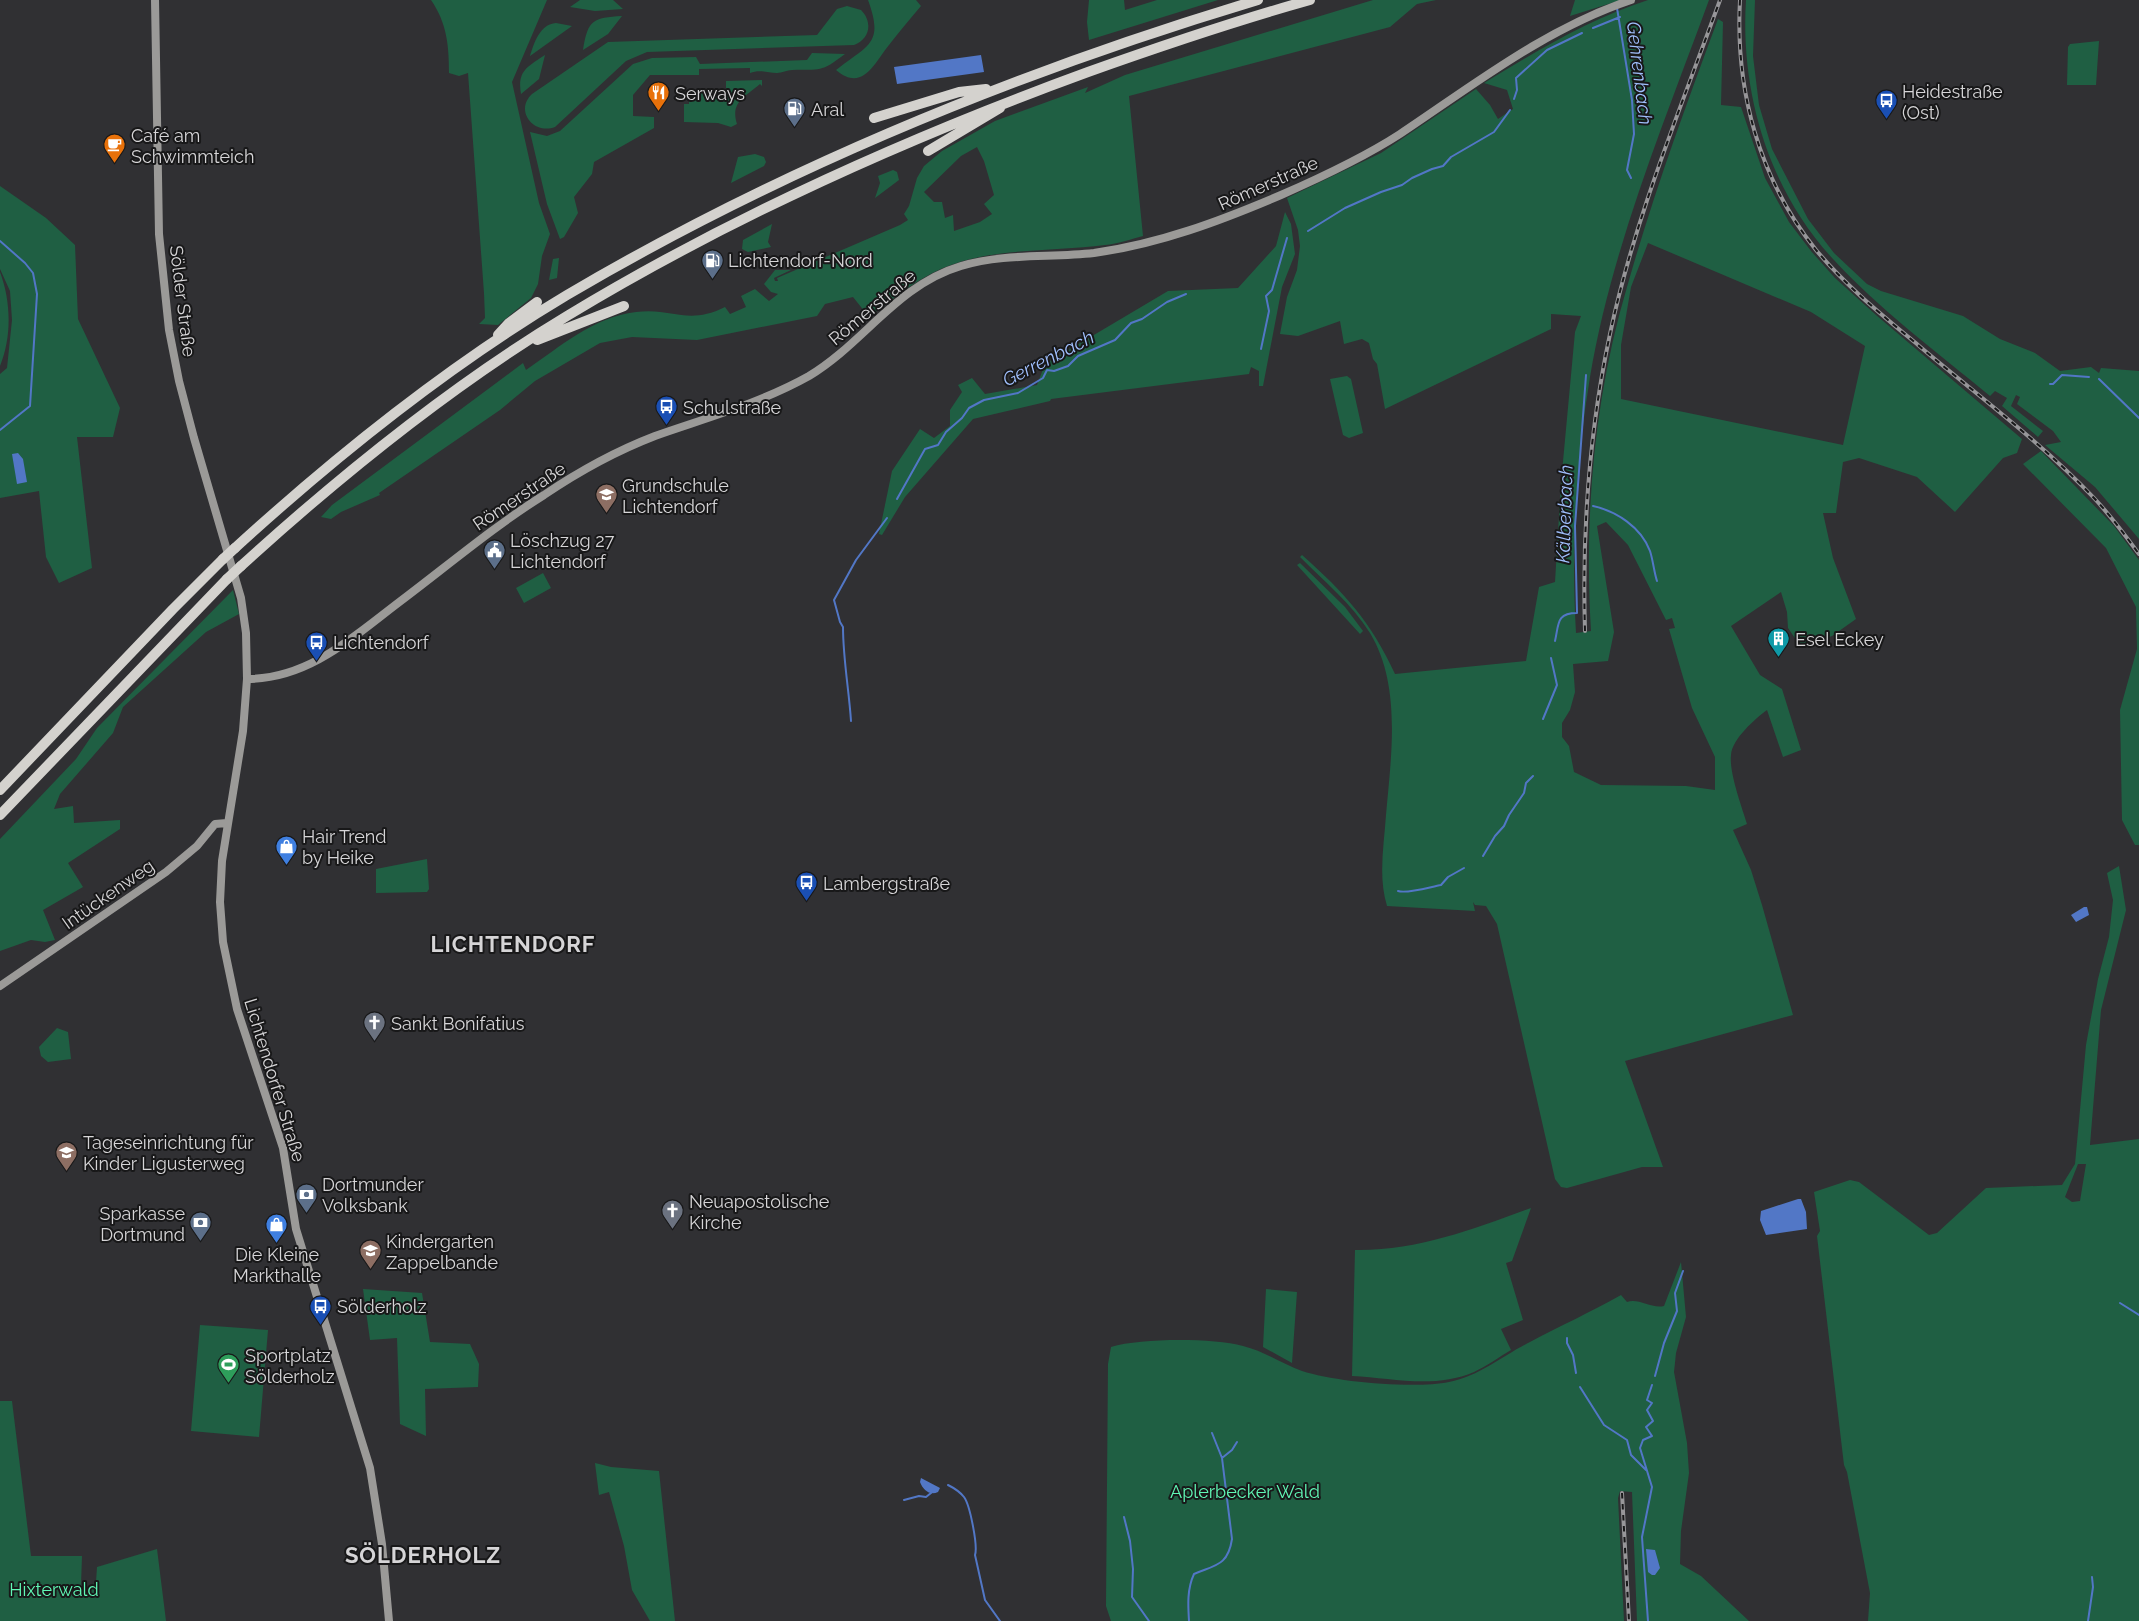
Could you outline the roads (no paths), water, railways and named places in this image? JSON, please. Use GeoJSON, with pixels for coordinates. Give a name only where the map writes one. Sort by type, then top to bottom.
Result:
{"type":"FeatureCollection","features":[{"type":"Feature","properties":{"kind":"highway"},"geometry":{"type":"LineString","coordinates":[[0,790],[173,609],[290,498],[365,436],[486,348],[566,296],[727,208],[837,155],[1002,87],[1128,41],[1258,0]]}},
{"type":"Feature","properties":{"kind":"highway"},"geometry":{"type":"LineString","coordinates":[[0,815],[241,566],[366,459],[433,407],[564,317],[778,200],[907,142],[1013,99],[1128,58],[1310,0]]}},
{"type":"Feature","properties":{"kind":"highway"},"geometry":{"type":"LineString","coordinates":[[874,118],[959,92],[1002,87]]}},
{"type":"Feature","properties":{"kind":"highway"},"geometry":{"type":"LineString","coordinates":[[928,151],[1013,99]]}},
{"type":"Feature","properties":{"kind":"highway"},"geometry":{"type":"LineString","coordinates":[[486,348],[509,323],[537,302]]}},
{"type":"Feature","properties":{"kind":"highway"},"geometry":{"type":"LineString","coordinates":[[526,343],[624,306]]}},
{"type":"Feature","properties":{"kind":"street","name":"Sölder Straße"},"geometry":{"type":"LineString","coordinates":[[155,0],[159,234],[169,330],[179,381],[194,438],[241,598]]}},
{"type":"Feature","properties":{"kind":"street","name":"Römerstraße"},"geometry":{"type":"LineString","coordinates":[[247,679],[285,674],[325,657],[525,507],[603,460],[654,437],[779,391],[812,374],[838,355],[903,296],[936,275],[962,265],[1000,258],[1077,255],[1135,246],[1215,222],[1339,168],[1396,136],[1524,50],[1569,26],[1631,0]]}},
{"type":"Feature","properties":{"kind":"street","name":"Lichtendorfer Straße"},"geometry":{"type":"LineString","coordinates":[[241,598],[246,633],[247,679],[243,731],[226,822],[220,902],[225,959],[237,1009],[283,1148],[296,1229],[370,1468],[382,1544],[389,1621]]}},
{"type":"Feature","properties":{"kind":"street","name":"Intückenweg"},"geometry":{"type":"LineString","coordinates":[[0,986],[166,872],[197,846],[215,824],[226,822]]}},
{"type":"Feature","properties":{"kind":"water"},"geometry":{"type":"Polygon","coordinates":[[[981,55],[984,72],[897,84],[894,67],[981,55]]]}},
{"type":"Feature","properties":{"kind":"water"},"geometry":{"type":"Polygon","coordinates":[[[18,453],[23,459],[27,482],[17,484],[12,454],[18,453]]]}},
{"type":"Feature","properties":{"kind":"water"},"geometry":{"type":"Polygon","coordinates":[[[2087,907],[2089,915],[2076,922],[2071,915],[2087,907]]]}},
{"type":"Feature","properties":{"kind":"water"},"geometry":{"type":"Polygon","coordinates":[[[1801,1199],[1806,1212],[1807,1229],[1766,1235],[1760,1220],[1761,1211],[1801,1199]]]}},
{"type":"Feature","properties":{"kind":"water"},"geometry":{"type":"Polygon","coordinates":[[[921,1478],[940,1488],[938,1492],[930,1493],[925,1490],[920,1482],[921,1478]]]}},
{"type":"Feature","properties":{"kind":"water"},"geometry":{"type":"Polygon","coordinates":[[[1646,1549],[1655,1550],[1660,1568],[1655,1575],[1648,1572],[1646,1549]]]}},
{"type":"Feature","properties":{"kind":"waterway","name":"Gehrenbach"},"geometry":{"type":"LineString","coordinates":[[1617,8],[1632,100],[1634,134],[1627,170],[1631,178]]}},
{"type":"Feature","properties":{"kind":"waterway","name":"Gerrenbach"},"geometry":{"type":"LineString","coordinates":[[1593,28],[1620,17]]}},
{"type":"Feature","properties":{"kind":"waterway","name":"Gerrenbach"},"geometry":{"type":"LineString","coordinates":[[1514,99],[1517,90],[1516,78],[1547,50],[1582,33]]}},
{"type":"Feature","properties":{"kind":"waterway","name":"Gerrenbach"},"geometry":{"type":"LineString","coordinates":[[1308,231],[1345,208],[1402,185],[1432,169],[1443,166],[1451,157],[1494,132],[1510,110]]}},
{"type":"Feature","properties":{"kind":"waterway"},"geometry":{"type":"LineString","coordinates":[[1261,349],[1269,311],[1266,296],[1272,290],[1287,238]]}},
{"type":"Feature","properties":{"kind":"waterway"},"geometry":{"type":"LineString","coordinates":[[0,241],[25,263],[33,273],[37,294],[30,406],[0,430]]}},
{"type":"Feature","properties":{"kind":"waterway","name":"Gerrenbach"},"geometry":{"type":"LineString","coordinates":[[897,499],[925,449],[938,445],[946,432],[962,418],[969,408],[984,400],[1018,393],[1043,378],[1047,370],[1054,371],[1068,366],[1078,356],[1115,340],[1131,323],[1142,319],[1167,302],[1186,294]]}},
{"type":"Feature","properties":{"kind":"waterway","name":"Kälberbach"},"geometry":{"type":"LineString","coordinates":[[1555,641],[1558,625],[1562,617],[1577,613],[1575,526],[1586,375]]}},
{"type":"Feature","properties":{"kind":"waterway"},"geometry":{"type":"LineString","coordinates":[[2050,384],[2053,384],[2062,375],[2089,377]]}},
{"type":"Feature","properties":{"kind":"waterway","name":"Gehrenbach"},"geometry":{"type":"LineString","coordinates":[[2099,379],[2139,418]]}},
{"type":"Feature","properties":{"kind":"waterway"},"geometry":{"type":"LineString","coordinates":[[1593,506],[1619,516],[1641,535],[1650,551],[1657,581]]}},
{"type":"Feature","properties":{"kind":"waterway","name":"Gerrenbach"},"geometry":{"type":"LineString","coordinates":[[851,721],[843,627],[834,600],[856,560],[887,518]]}},
{"type":"Feature","properties":{"kind":"waterway","name":"Kälberbach"},"geometry":{"type":"LineString","coordinates":[[1543,719],[1557,685],[1551,658]]}},
{"type":"Feature","properties":{"kind":"waterway","name":"Kälberbach"},"geometry":{"type":"LineString","coordinates":[[1483,856],[1524,793],[1526,783],[1533,776]]}},
{"type":"Feature","properties":{"kind":"waterway","name":"Kälberbach"},"geometry":{"type":"LineString","coordinates":[[1398,891],[1413,891],[1441,885],[1448,877],[1464,868]]}},
{"type":"Feature","properties":{"kind":"waterway"},"geometry":{"type":"LineString","coordinates":[[1655,1376],[1664,1343],[1677,1311],[1675,1293],[1683,1271]]}},
{"type":"Feature","properties":{"kind":"waterway"},"geometry":{"type":"LineString","coordinates":[[2120,1303],[2139,1315]]}},
{"type":"Feature","properties":{"kind":"waterway"},"geometry":{"type":"LineString","coordinates":[[1567,1338],[1567,1343],[1573,1355],[1576,1373]]}},
{"type":"Feature","properties":{"kind":"waterway"},"geometry":{"type":"LineString","coordinates":[[1648,1621],[1642,1537],[1652,1487],[1640,1448],[1643,1440],[1652,1436],[1646,1427],[1653,1421],[1647,1410],[1652,1403],[1647,1400],[1652,1385]]}},
{"type":"Feature","properties":{"kind":"waterway"},"geometry":{"type":"LineString","coordinates":[[1580,1387],[1604,1425],[1627,1440],[1631,1455],[1646,1470]]}},
{"type":"Feature","properties":{"kind":"waterway"},"geometry":{"type":"LineString","coordinates":[[1189,1621],[1189,1591],[1194,1574],[1224,1560],[1232,1539],[1222,1458],[1212,1433]]}},
{"type":"Feature","properties":{"kind":"waterway"},"geometry":{"type":"LineString","coordinates":[[1222,1458],[1232,1450],[1237,1442]]}},
{"type":"Feature","properties":{"kind":"waterway"},"geometry":{"type":"LineString","coordinates":[[948,1485],[961,1493],[969,1508],[973,1526],[975,1555],[985,1600],[1000,1621]]}},
{"type":"Feature","properties":{"kind":"waterway"},"geometry":{"type":"LineString","coordinates":[[904,1500],[919,1496],[926,1497],[931,1493]]}},
{"type":"Feature","properties":{"kind":"waterway"},"geometry":{"type":"LineString","coordinates":[[1124,1517],[1130,1541],[1133,1569],[1132,1597],[1149,1621]]}},
{"type":"Feature","properties":{"kind":"waterway"},"geometry":{"type":"LineString","coordinates":[[2088,1621],[2093,1587],[2092,1577]]}},
{"type":"Feature","properties":{"kind":"railway"},"geometry":{"type":"LineString","coordinates":[[1585,631],[1584,594],[1588,482],[1597,408],[1610,334],[1620,291],[1645,207],[1720,0]]}},
{"type":"Feature","properties":{"kind":"railway"},"geometry":{"type":"LineString","coordinates":[[1740,0],[1739,34],[1742,67],[1747,100],[1755,132],[1779,194],[1796,223],[1816,250],[1865,300],[2031,438],[2074,477],[2106,512],[2139,554]]}},
{"type":"Feature","properties":{"kind":"railway"},"geometry":{"type":"LineString","coordinates":[[1622,1493],[1629,1621]]}},
{"type":"Feature","properties":{"kind":"place","name":"Serways"},"geometry":{"type":"Point","coordinates":[659,112]}},
{"type":"Feature","properties":{"kind":"place","name":"Heidestraße (Ost)"},"geometry":{"type":"Point","coordinates":[1886,120]}},
{"type":"Feature","properties":{"kind":"place","name":"Aral"},"geometry":{"type":"Point","coordinates":[795,128]}},
{"type":"Feature","properties":{"kind":"place","name":"Café am Schwimmteich"},"geometry":{"type":"Point","coordinates":[115,164]}},
{"type":"Feature","properties":{"kind":"place","name":"Lichtendorf-Nord"},"geometry":{"type":"Point","coordinates":[712,279]}},
{"type":"Feature","properties":{"kind":"place","name":"Schulstraße"},"geometry":{"type":"Point","coordinates":[667,426]}},
{"type":"Feature","properties":{"kind":"place","name":"Grundschule Lichtendorf"},"geometry":{"type":"Point","coordinates":[606,514]}},
{"type":"Feature","properties":{"kind":"place","name":"Löschzug 27 Lichtendorf"},"geometry":{"type":"Point","coordinates":[494,569]}},
{"type":"Feature","properties":{"kind":"place","name":"Esel Eckey"},"geometry":{"type":"Point","coordinates":[1779,658]}},
{"type":"Feature","properties":{"kind":"place","name":"Lichtendorf"},"geometry":{"type":"Point","coordinates":[317,661]}},
{"type":"Feature","properties":{"kind":"place","name":"Hair Trend by Heike"},"geometry":{"type":"Point","coordinates":[286,865]}},
{"type":"Feature","properties":{"kind":"place","name":"Lambergstraße"},"geometry":{"type":"Point","coordinates":[807,902]}},
{"type":"Feature","properties":{"kind":"place","name":"Sankt Bonifatius"},"geometry":{"type":"Point","coordinates":[375,1042]}},
{"type":"Feature","properties":{"kind":"place","name":"Tageseinrichtung für Kinder Ligusterweg"},"geometry":{"type":"Point","coordinates":[67,1171]}},
{"type":"Feature","properties":{"kind":"place","name":"Dortmunder Volksbank"},"geometry":{"type":"Point","coordinates":[306,1213]}},
{"type":"Feature","properties":{"kind":"place","name":"Neuapostolische Kirche"},"geometry":{"type":"Point","coordinates":[673,1230]}},
{"type":"Feature","properties":{"kind":"place","name":"Sparkasse Dortmund"},"geometry":{"type":"Point","coordinates":[201,1242]}},
{"type":"Feature","properties":{"kind":"place","name":"Die Kleine Markthalle"},"geometry":{"type":"Point","coordinates":[277,1243]}},
{"type":"Feature","properties":{"kind":"place","name":"Kindergarten Zappelbande"},"geometry":{"type":"Point","coordinates":[370,1270]}},
{"type":"Feature","properties":{"kind":"place","name":"Sölderholz"},"geometry":{"type":"Point","coordinates":[321,1325]}},
{"type":"Feature","properties":{"kind":"place","name":"Sportplatz Sölderholz"},"geometry":{"type":"Point","coordinates":[229,1384]}},
{"type":"Feature","properties":{"kind":"district","name":"LICHTENDORF"},"geometry":{"type":"Point","coordinates":[513,944]}},
{"type":"Feature","properties":{"kind":"district","name":"SÖLDERHOLZ"},"geometry":{"type":"Point","coordinates":[423,1555]}},
{"type":"Feature","properties":{"kind":"park label","name":"Aplerbecker Wald"},"geometry":{"type":"Point","coordinates":[1245,1491]}},
{"type":"Feature","properties":{"kind":"park label","name":"Hixterwald"},"geometry":{"type":"Point","coordinates":[54,1589]}}]}
